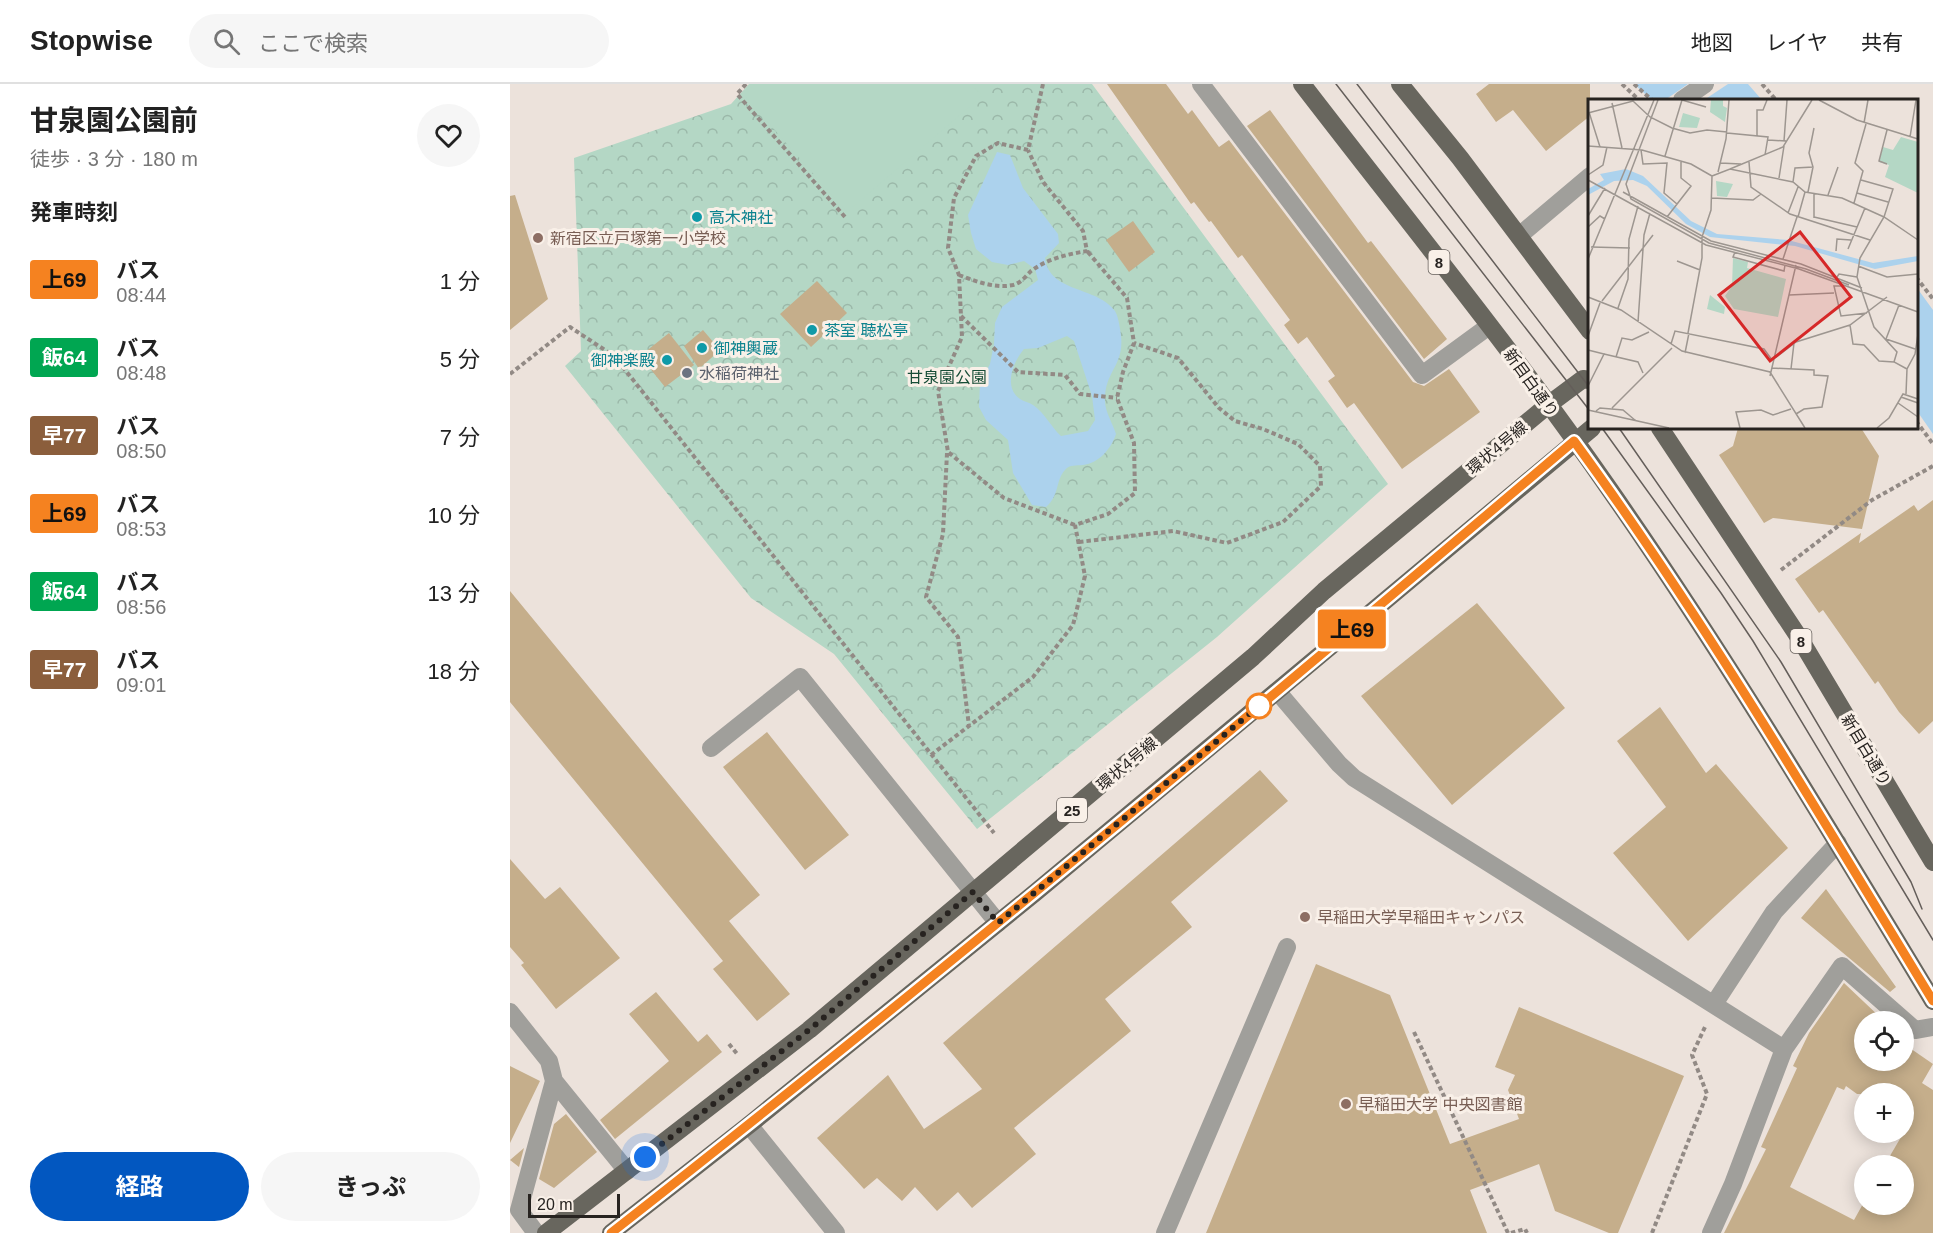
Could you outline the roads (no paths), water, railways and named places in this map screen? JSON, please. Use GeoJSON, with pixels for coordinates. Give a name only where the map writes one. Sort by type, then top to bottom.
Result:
{"type":"FeatureCollection","features":[{"type":"Feature","properties":{"kind":"main road","name":"新目白通り"},"geometry":{"type":"LineString","coordinates":[[1302,84],[1548,405],[1666,574],[1838,843],[1933,1001]]}},
{"type":"Feature","properties":{"kind":"main road"},"geometry":{"type":"LineString","coordinates":[[1400,84],[1519,236],[1588,329]]}},
{"type":"Feature","properties":{"kind":"main road","name":"環状4号線"},"geometry":{"type":"LineString","coordinates":[[546,1233],[809,1030],[1253,657],[1324,591],[1548,405],[1583,380],[1588,380]]}},
{"type":"Feature","properties":{"kind":"main road","name":"25"},"geometry":{"type":"LineString","coordinates":[[610,1233],[749,1125],[998,923],[1591,429]]}},
{"type":"Feature","properties":{"kind":"main road","name":"新目白通り"},"geometry":{"type":"LineString","coordinates":[[1661,429],[1800,639],[1933,862]]}},
{"type":"Feature","properties":{"kind":"street"},"geometry":{"type":"LineString","coordinates":[[1201,84],[1422,375],[1489,326]]}},
{"type":"Feature","properties":{"kind":"street"},"geometry":{"type":"LineString","coordinates":[[1683,99],[1705,84]]}},
{"type":"Feature","properties":{"kind":"street"},"geometry":{"type":"LineString","coordinates":[[1519,236],[1588,178]]}},
{"type":"Feature","properties":{"kind":"street"},"geometry":{"type":"LineString","coordinates":[[711,748],[800,677],[998,923]]}},
{"type":"Feature","properties":{"kind":"street"},"geometry":{"type":"LineString","coordinates":[[1277,691],[1339,764],[1354,778],[1784,1049]]}},
{"type":"Feature","properties":{"kind":"street"},"geometry":{"type":"LineString","coordinates":[[1714,1004],[1774,912],[1838,843]]}},
{"type":"Feature","properties":{"kind":"street"},"geometry":{"type":"LineString","coordinates":[[1165,1233],[1287,947]]}},
{"type":"Feature","properties":{"kind":"street"},"geometry":{"type":"LineString","coordinates":[[1711,1233],[1733,1184],[1784,1049],[1842,966],[1915,1030],[1933,1027]]}},
{"type":"Feature","properties":{"kind":"street"},"geometry":{"type":"LineString","coordinates":[[510,1012],[549,1061],[554,1081],[627,1171]]}},
{"type":"Feature","properties":{"kind":"street"},"geometry":{"type":"LineString","coordinates":[[536,1233],[519,1210],[554,1081]]}},
{"type":"Feature","properties":{"kind":"street"},"geometry":{"type":"LineString","coordinates":[[749,1125],[836,1233]]}},
{"type":"Feature","properties":{"kind":"water"},"geometry":{"type":"Polygon","coordinates":[[[1634,84],[1748,84],[1761,99],[1651,99],[1634,84]]]}},
{"type":"Feature","properties":{"kind":"water"},"geometry":{"type":"Polygon","coordinates":[[[997,152],[1010,155],[1023,188],[1058,234],[1059,243],[1045,258],[1048,269],[1064,284],[1107,303],[1118,317],[1121,351],[1108,380],[1105,399],[1107,412],[1116,434],[1108,450],[1099,458],[1089,464],[1071,466],[1065,470],[1053,498],[1046,507],[1032,505],[1013,473],[1008,440],[986,420],[979,407],[980,383],[990,364],[995,323],[1002,307],[1038,280],[1035,269],[1024,261],[1008,265],[992,262],[976,249],[968,215],[997,152]],[[1067,336],[1038,348],[1024,349],[1013,367],[1011,381],[1015,394],[1037,408],[1061,436],[1088,431],[1095,420],[1092,396],[1074,341],[1067,336]]]}},
{"type":"Feature","properties":{"kind":"water"},"geometry":{"type":"Polygon","coordinates":[[[1918,289],[1933,310],[1933,434],[1918,412],[1918,289]]]}},
{"type":"Feature","properties":{"kind":"tram line"},"geometry":{"type":"LineString","coordinates":[[1336,84],[1588,408]]}},
{"type":"Feature","properties":{"kind":"tram line"},"geometry":{"type":"LineString","coordinates":[[1357,84],[1588,385]]}},
{"type":"Feature","properties":{"kind":"tram line"},"geometry":{"type":"LineString","coordinates":[[1603,429],[1753,641],[1933,940]]}},
{"type":"Feature","properties":{"kind":"tram line"},"geometry":{"type":"LineString","coordinates":[[1620,429],[1781,662],[1911,882],[1922,909]]}},
{"type":"Feature","properties":{"kind":"place","name":"高木神社"},"geometry":{"type":"Point","coordinates":[697,217]}},
{"type":"Feature","properties":{"kind":"place","name":"新宿区立戸塚第一小学校"},"geometry":{"type":"Point","coordinates":[538,238]}},
{"type":"Feature","properties":{"kind":"place","name":"茶室 聴松亭"},"geometry":{"type":"Point","coordinates":[812,330]}},
{"type":"Feature","properties":{"kind":"place","name":"御神輿蔵"},"geometry":{"type":"Point","coordinates":[702,348]}},
{"type":"Feature","properties":{"kind":"place","name":"御神楽殿"},"geometry":{"type":"Point","coordinates":[667,360]}},
{"type":"Feature","properties":{"kind":"place","name":"水稲荷神社"},"geometry":{"type":"Point","coordinates":[687,373]}},
{"type":"Feature","properties":{"kind":"place","name":"早稲田大学早稲田キャンパス"},"geometry":{"type":"Point","coordinates":[1305,917]}},
{"type":"Feature","properties":{"kind":"place","name":"早稲田大学 中央図書館"},"geometry":{"type":"Point","coordinates":[1346,1104]}},
{"type":"Feature","properties":{"kind":"park label","name":"甘泉園公園"},"geometry":{"type":"Point","coordinates":[947,377]}}]}
